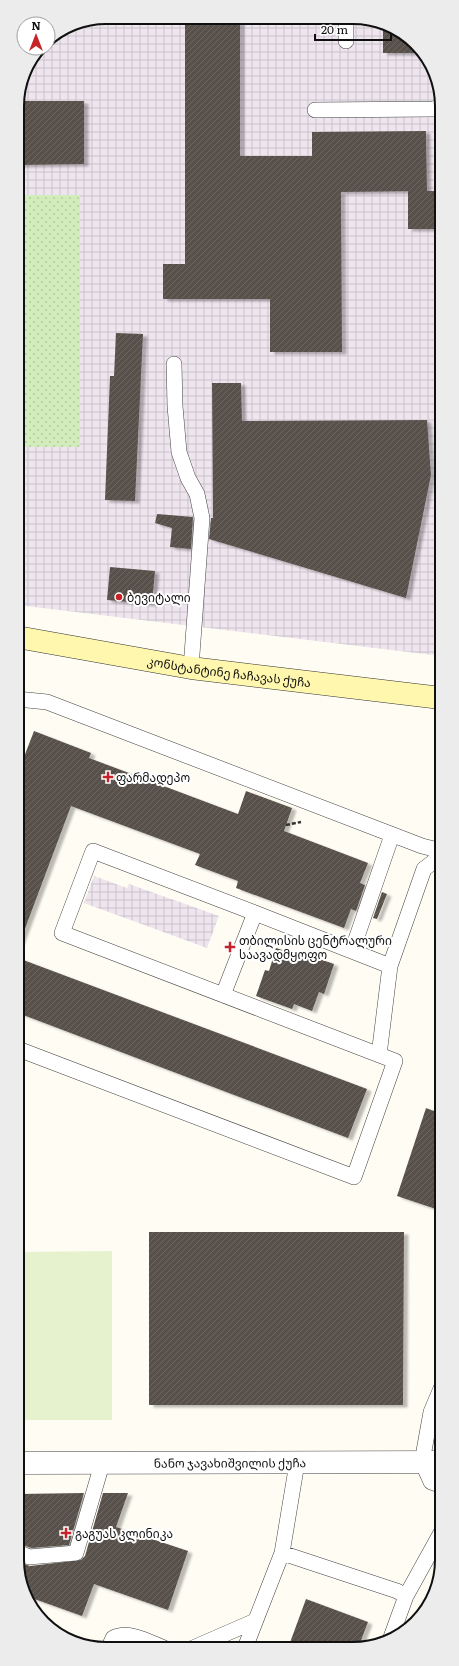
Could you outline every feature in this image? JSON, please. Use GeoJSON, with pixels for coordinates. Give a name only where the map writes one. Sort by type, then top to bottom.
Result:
{"type":"FeatureCollection","features":[{"type":"Feature","properties":{"kind":"street","name":"კონსტანტინე ჩაჩავას ქუჩა"},"geometry":{"type":"LineString","coordinates":[[24,638],[191,668],[435,697]]}},
{"type":"Feature","properties":{"kind":"street","name":"ნანო ჯავახიშვილის ქუჩა"},"geometry":{"type":"LineString","coordinates":[[24,1463],[432,1462]]}},
{"type":"Feature","properties":{"kind":"lane"},"geometry":{"type":"LineString","coordinates":[[346,24],[346,41]]}},
{"type":"Feature","properties":{"kind":"lane"},"geometry":{"type":"LineString","coordinates":[[315,110],[435,109]]}},
{"type":"Feature","properties":{"kind":"lane"},"geometry":{"type":"LineString","coordinates":[[174,364],[175,406],[179,452],[188,478],[197,494],[202,518],[191,668]]}},
{"type":"Feature","properties":{"kind":"lane"},"geometry":{"type":"LineString","coordinates":[[24,700],[47,702],[392,834],[435,849]]}},
{"type":"Feature","properties":{"kind":"lane"},"geometry":{"type":"LineString","coordinates":[[352,951],[392,834]]}},
{"type":"Feature","properties":{"kind":"lane"},"geometry":{"type":"LineString","coordinates":[[24,1051],[354,1177],[395,1061],[62,933],[93,851],[390,966]]}},
{"type":"Feature","properties":{"kind":"lane"},"geometry":{"type":"LineString","coordinates":[[379,1055],[390,966],[424,868],[435,860]]}},
{"type":"Feature","properties":{"kind":"lane"},"geometry":{"type":"LineString","coordinates":[[223,995],[255,913]]}},
{"type":"Feature","properties":{"kind":"lane"},"geometry":{"type":"LineString","coordinates":[[435,1403],[431,1412],[431,1482],[435,1483]]}},
{"type":"Feature","properties":{"kind":"lane"},"geometry":{"type":"LineString","coordinates":[[247,1642],[282,1553],[298,1463]]}},
{"type":"Feature","properties":{"kind":"lane"},"geometry":{"type":"LineString","coordinates":[[24,1555],[29,1557],[76,1553],[102,1464]]}},
{"type":"Feature","properties":{"kind":"lane"},"geometry":{"type":"LineString","coordinates":[[393,1631],[406,1596],[435,1544]]}},
{"type":"Feature","properties":{"kind":"lane"},"geometry":{"type":"LineString","coordinates":[[282,1553],[397,1591],[406,1596]]}},
{"type":"Feature","properties":{"kind":"lane"},"geometry":{"type":"LineString","coordinates":[[206,1642],[255,1620]]}},
{"type":"Feature","properties":{"kind":"lane"},"geometry":{"type":"LineString","coordinates":[[111,1642],[113,1638],[120,1634],[128,1635],[147,1642]]}},
{"type":"Feature","properties":{"kind":"shaded area"},"geometry":{"type":"Polygon","coordinates":[[[95,25],[364,25],[389,32],[407,44],[415,52],[427,70],[431,80],[435,106],[435,655],[24,606],[24,101],[30,75],[41,56],[56,56],[56,41],[75,30],[95,25]]]}},
{"type":"Feature","properties":{"kind":"shaded area"},"geometry":{"type":"Polygon","coordinates":[[[94,876],[127,888],[129,884],[219,916],[207,948],[84,903],[94,876]]]}},
{"type":"Feature","properties":{"kind":"green space"},"geometry":{"type":"Polygon","coordinates":[[[24,195],[80,195],[80,447],[24,447],[24,195]]]}},
{"type":"Feature","properties":{"kind":"green space"},"geometry":{"type":"Polygon","coordinates":[[[112,1251],[112,1420],[24,1420],[24,1252],[112,1251]]]}},
{"type":"Feature","properties":{"kind":"building"},"geometry":{"type":"Polygon","coordinates":[[[185,24],[240,24],[240,156],[312,156],[312,132],[426,131],[427,191],[341,192],[342,352],[270,352],[270,299],[163,299],[163,264],[185,264],[185,24]]]}},
{"type":"Feature","properties":{"kind":"building"},"geometry":{"type":"Polygon","coordinates":[[[383,30],[403,41],[416,53],[383,53],[383,30]]]}},
{"type":"Feature","properties":{"kind":"building"},"geometry":{"type":"Polygon","coordinates":[[[24,101],[84,101],[84,164],[24,165],[24,101]]]}},
{"type":"Feature","properties":{"kind":"building"},"geometry":{"type":"Polygon","coordinates":[[[408,191],[435,191],[435,229],[408,229],[408,191]]]}},
{"type":"Feature","properties":{"kind":"building"},"geometry":{"type":"Polygon","coordinates":[[[116,333],[143,334],[135,501],[105,500],[110,376],[114,376],[116,333]]]}},
{"type":"Feature","properties":{"kind":"building"},"geometry":{"type":"Polygon","coordinates":[[[212,383],[241,383],[242,421],[427,420],[431,475],[406,598],[209,539],[211,518],[213,518],[212,383]]]}},
{"type":"Feature","properties":{"kind":"building"},"geometry":{"type":"Polygon","coordinates":[[[157,514],[193,517],[191,549],[170,547],[172,528],[155,523],[157,514]]]}},
{"type":"Feature","properties":{"kind":"building"},"geometry":{"type":"Polygon","coordinates":[[[110,567],[155,571],[152,604],[107,600],[110,567]]]}},
{"type":"Feature","properties":{"kind":"building"},"geometry":{"type":"Polygon","coordinates":[[[34,731],[91,753],[89,758],[238,814],[246,791],[292,808],[284,831],[368,863],[360,883],[365,885],[356,911],[351,909],[344,928],[236,888],[238,881],[195,865],[200,854],[71,806],[24,931],[24,757],[34,731]]]}},
{"type":"Feature","properties":{"kind":"building"},"geometry":{"type":"Polygon","coordinates":[[[382,892],[387,894],[377,919],[373,918],[382,892]]]}},
{"type":"Feature","properties":{"kind":"building"},"geometry":{"type":"Polygon","coordinates":[[[276,948],[295,954],[296,951],[334,964],[324,994],[319,992],[312,1011],[294,1004],[292,1009],[256,996],[265,970],[269,971],[276,948]]]}},
{"type":"Feature","properties":{"kind":"building"},"geometry":{"type":"Polygon","coordinates":[[[24,960],[367,1089],[348,1138],[24,1015],[24,960]]]}},
{"type":"Feature","properties":{"kind":"building"},"geometry":{"type":"Polygon","coordinates":[[[426,1108],[435,1111],[435,1209],[397,1196],[426,1108]]]}},
{"type":"Feature","properties":{"kind":"building"},"geometry":{"type":"Polygon","coordinates":[[[149,1232],[404,1232],[403,1405],[149,1405],[149,1232]]]}},
{"type":"Feature","properties":{"kind":"building"},"geometry":{"type":"Polygon","coordinates":[[[84,1493],[69,1545],[31,1548],[24,1545],[24,1494],[84,1493]]]}},
{"type":"Feature","properties":{"kind":"building"},"geometry":{"type":"Polygon","coordinates":[[[103,1493],[128,1493],[116,1527],[188,1551],[168,1610],[94,1584],[82,1616],[34,1599],[27,1581],[24,1564],[30,1566],[81,1560],[85,1556],[103,1493]]]}},
{"type":"Feature","properties":{"kind":"building"},"geometry":{"type":"Polygon","coordinates":[[[306,1599],[368,1622],[361,1641],[290,1642],[306,1599]]]}},
{"type":"Feature","properties":{"kind":"place","name":"ბევიტალი"},"geometry":{"type":"Point","coordinates":[119,597]}},
{"type":"Feature","properties":{"kind":"place","name":"ფარმადეპო"},"geometry":{"type":"Point","coordinates":[108,777]}},
{"type":"Feature","properties":{"kind":"place","name":"თბილისის ცენტრალური საავადმყოფო"},"geometry":{"type":"Point","coordinates":[230,947]}},
{"type":"Feature","properties":{"kind":"place","name":"გაგუას კლინიკა"},"geometry":{"type":"Point","coordinates":[66,1533]}}]}
